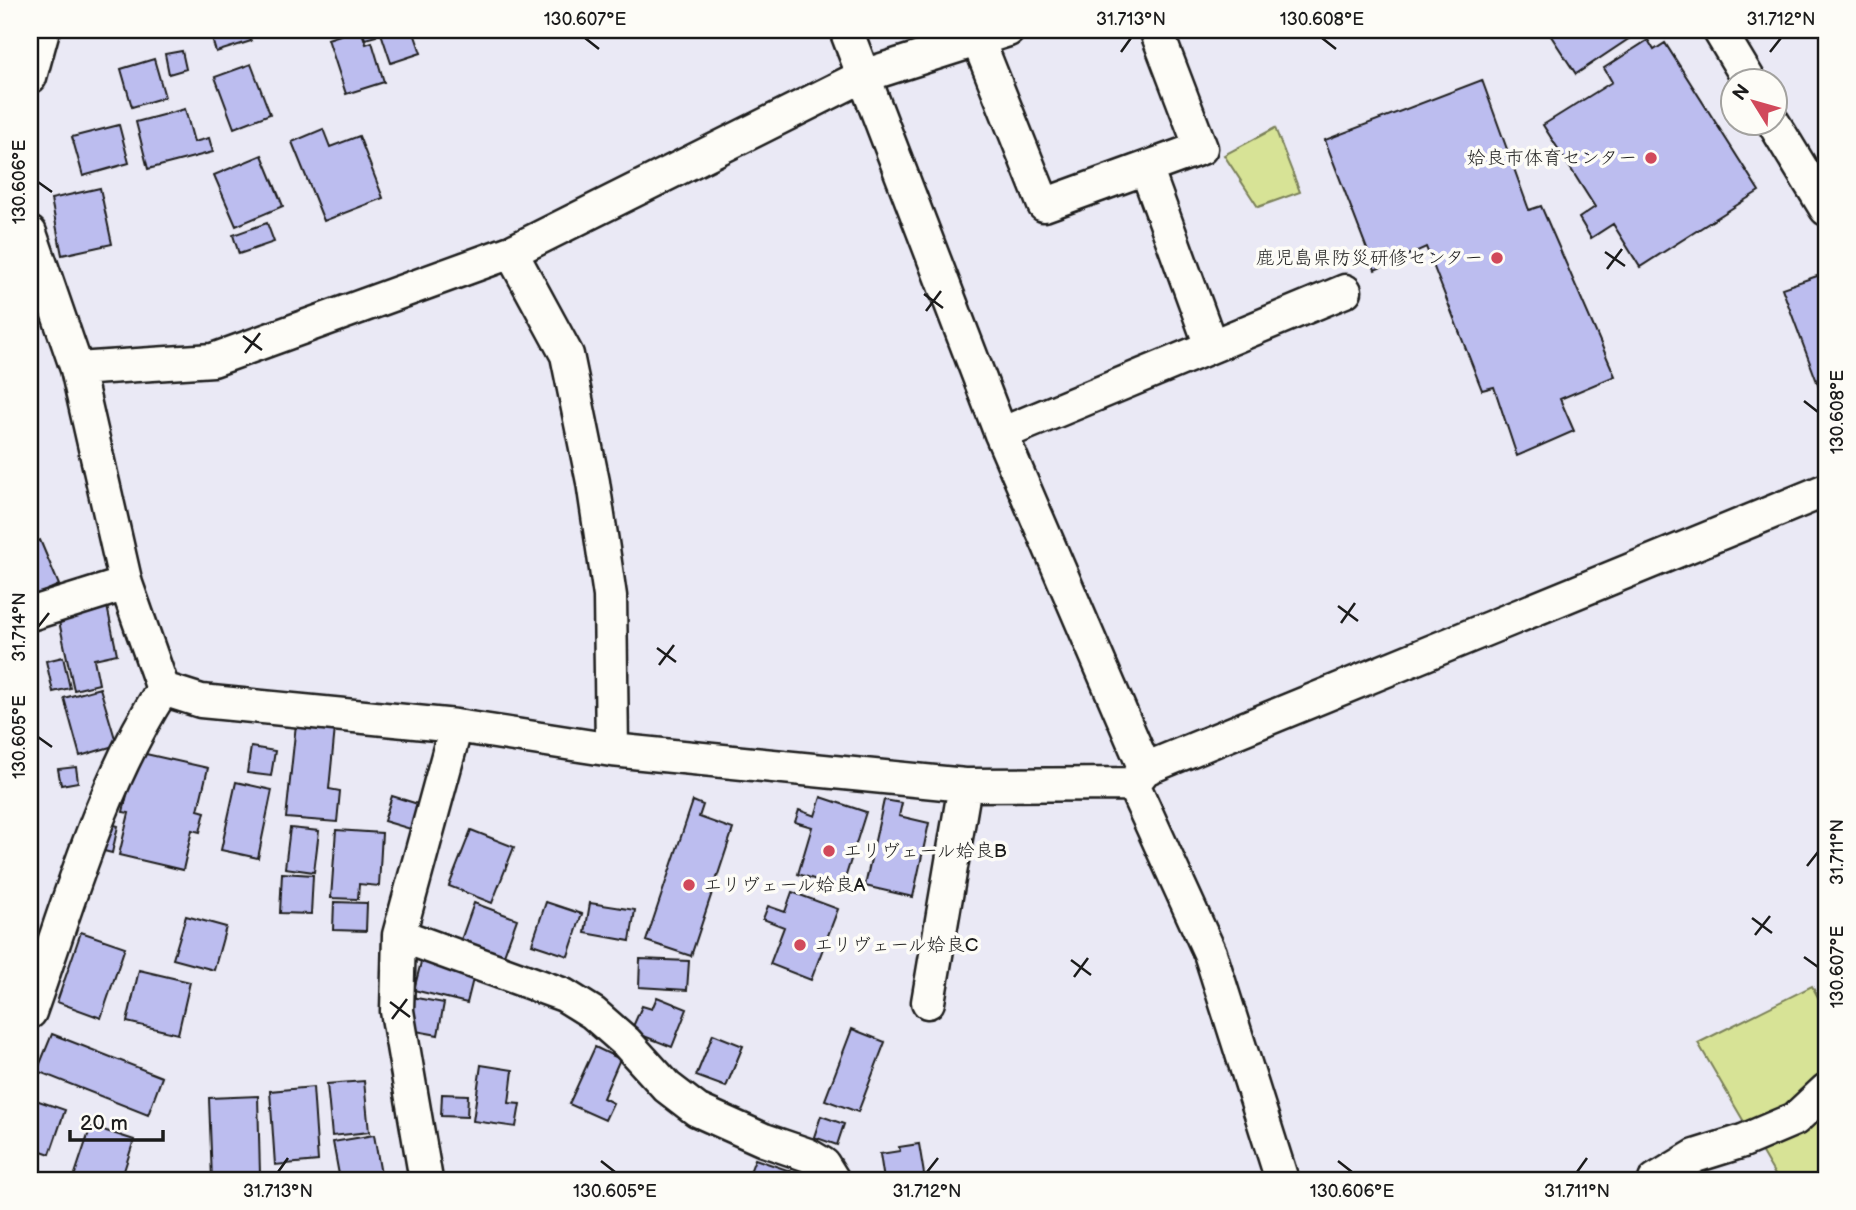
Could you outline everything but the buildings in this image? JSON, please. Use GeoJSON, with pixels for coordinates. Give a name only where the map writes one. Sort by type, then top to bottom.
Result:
{"type":"FeatureCollection","features":[{"type":"Feature","properties":{"kind":"street"},"geometry":{"type":"LineString","coordinates":[[30,77],[43,30]]}},
{"type":"Feature","properties":{"kind":"street"},"geometry":{"type":"LineString","coordinates":[[846,30],[1001,434],[1210,953],[1282,1180]]}},
{"type":"Feature","properties":{"kind":"street"},"geometry":{"type":"LineString","coordinates":[[77,369],[213,360],[511,252],[863,76],[1007,30]]}},
{"type":"Feature","properties":{"kind":"street"},"geometry":{"type":"LineString","coordinates":[[978,40],[1044,205],[1201,148],[1156,30]]}},
{"type":"Feature","properties":{"kind":"street"},"geometry":{"type":"LineString","coordinates":[[1719,30],[1741,66]]}},
{"type":"Feature","properties":{"kind":"street"},"geometry":{"type":"LineString","coordinates":[[1782,136],[1826,209]]}},
{"type":"Feature","properties":{"kind":"street"},"geometry":{"type":"LineString","coordinates":[[1146,168],[1211,346]]}},
{"type":"Feature","properties":{"kind":"street"},"geometry":{"type":"LineString","coordinates":[[30,233],[77,369],[126,584],[163,690]]}},
{"type":"Feature","properties":{"kind":"street"},"geometry":{"type":"LineString","coordinates":[[511,252],[567,355],[593,482],[610,597],[612,750]]}},
{"type":"Feature","properties":{"kind":"street"},"geometry":{"type":"LineString","coordinates":[[1001,434],[1345,291]]}},
{"type":"Feature","properties":{"kind":"street"},"geometry":{"type":"LineString","coordinates":[[163,690],[201,701],[456,726],[612,750],[965,785],[1139,777],[1826,490]]}},
{"type":"Feature","properties":{"kind":"street"},"geometry":{"type":"LineString","coordinates":[[30,614],[126,584]]}},
{"type":"Feature","properties":{"kind":"street"},"geometry":{"type":"LineString","coordinates":[[30,1012],[104,804],[148,714],[163,690]]}},
{"type":"Feature","properties":{"kind":"street"},"geometry":{"type":"LineString","coordinates":[[426,1180],[397,1011],[399,935],[456,726]]}},
{"type":"Feature","properties":{"kind":"street"},"geometry":{"type":"LineString","coordinates":[[928,1002],[965,785]]}},
{"type":"Feature","properties":{"kind":"street"},"geometry":{"type":"LineString","coordinates":[[399,935],[564,995],[593,1013],[626,1042],[667,1087],[697,1110],[764,1140],[808,1155],[823,1164],[833,1180]]}},
{"type":"Feature","properties":{"kind":"street"},"geometry":{"type":"LineString","coordinates":[[1655,1180],[1695,1156],[1743,1141],[1795,1119],[1826,1090]]}},
{"type":"Feature","properties":{"kind":"green space"},"geometry":{"type":"Polygon","coordinates":[[[1275,128],[1300,192],[1258,207],[1224,155],[1275,128]]]}},
{"type":"Feature","properties":{"kind":"green space"},"geometry":{"type":"Polygon","coordinates":[[[1812,986],[1826,1012],[1826,1180],[1778,1180],[1698,1043],[1812,986]]]}},
{"type":"Feature","properties":{"kind":"place","name":"姶良市体育センター"},"geometry":{"type":"Point","coordinates":[1651,158]}},
{"type":"Feature","properties":{"kind":"place","name":"鹿児島県防災研修センター"},"geometry":{"type":"Point","coordinates":[1497,258]}},
{"type":"Feature","properties":{"kind":"place","name":"エリヴェール姶良B"},"geometry":{"type":"Point","coordinates":[829,851]}},
{"type":"Feature","properties":{"kind":"place","name":"エリヴェール姶良A"},"geometry":{"type":"Point","coordinates":[689,885]}},
{"type":"Feature","properties":{"kind":"place","name":"エリヴェール姶良C"},"geometry":{"type":"Point","coordinates":[800,945]}}]}
